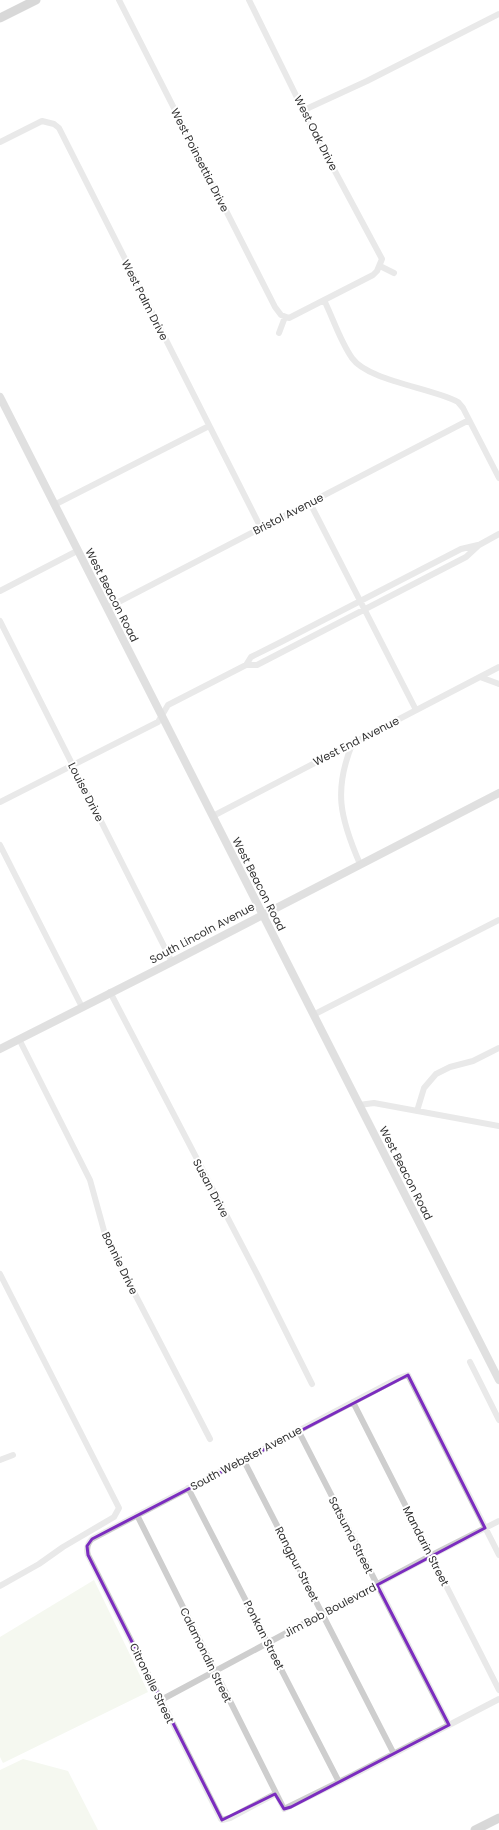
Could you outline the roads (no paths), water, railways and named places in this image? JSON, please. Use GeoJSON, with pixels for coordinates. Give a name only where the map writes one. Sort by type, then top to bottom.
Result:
{"type":"FeatureCollection","features":[{"type":"Feature","properties":{"kind":"main road"},"geometry":{"type":"LineString","coordinates":[[0,18],[36,0]]}},
{"type":"Feature","properties":{"kind":"main road"},"geometry":{"type":"LineString","coordinates":[[475,1830],[499,1818]]}},
{"type":"Feature","properties":{"kind":"street","name":"West Poinsettia Drive"},"geometry":{"type":"LineString","coordinates":[[119,0],[275,308],[279,314],[285,317]]}},
{"type":"Feature","properties":{"kind":"street","name":"West Oak Drive"},"geometry":{"type":"LineString","coordinates":[[249,0],[304,110],[382,259],[380,266]]}},
{"type":"Feature","properties":{"kind":"street"},"geometry":{"type":"LineString","coordinates":[[304,110],[367,82],[499,14]]}},
{"type":"Feature","properties":{"kind":"street","name":"West Palm Drive"},"geometry":{"type":"LineString","coordinates":[[1,139],[42,121],[54,124],[59,128],[261,528]]}},
{"type":"Feature","properties":{"kind":"street"},"geometry":{"type":"LineString","coordinates":[[279,333],[285,317],[289,318],[294,316],[373,275],[377,272],[380,266],[394,273]]}},
{"type":"Feature","properties":{"kind":"street"},"geometry":{"type":"LineString","coordinates":[[324,300],[348,352],[358,364],[365,369],[397,382],[452,399],[463,408],[499,478]]}},
{"type":"Feature","properties":{"kind":"street","name":"West Beacon Road"},"geometry":{"type":"LineString","coordinates":[[0,397],[262,914],[315,1014],[359,1106],[499,1380]]}},
{"type":"Feature","properties":{"kind":"street","name":"Bristol Avenue"},"geometry":{"type":"LineString","coordinates":[[107,608],[469,420]]}},
{"type":"Feature","properties":{"kind":"street"},"geometry":{"type":"LineString","coordinates":[[54,505],[209,426]]}},
{"type":"Feature","properties":{"kind":"street"},"geometry":{"type":"LineString","coordinates":[[310,502],[416,710]]}},
{"type":"Feature","properties":{"kind":"street"},"geometry":{"type":"LineString","coordinates":[[0,802],[158,722],[168,706],[246,665],[257,665],[466,557],[479,545],[499,534]]}},
{"type":"Feature","properties":{"kind":"street"},"geometry":{"type":"LineString","coordinates":[[246,665],[251,657],[360,600],[462,549],[479,545]]}},
{"type":"Feature","properties":{"kind":"street"},"geometry":{"type":"LineString","coordinates":[[0,591],[77,551]]}},
{"type":"Feature","properties":{"kind":"street","name":"Louise Drive"},"geometry":{"type":"LineString","coordinates":[[0,621],[172,962]]}},
{"type":"Feature","properties":{"kind":"street","name":"West End Avenue"},"geometry":{"type":"LineString","coordinates":[[212,816],[499,667]]}},
{"type":"Feature","properties":{"kind":"street"},"geometry":{"type":"LineString","coordinates":[[480,677],[499,684]]}},
{"type":"Feature","properties":{"kind":"street"},"geometry":{"type":"LineString","coordinates":[[353,742],[342,779],[341,802],[346,830],[360,864]]}},
{"type":"Feature","properties":{"kind":"street","name":"South Lincoln Avenue"},"geometry":{"type":"LineString","coordinates":[[0,1049],[499,793]]}},
{"type":"Feature","properties":{"kind":"street"},"geometry":{"type":"LineString","coordinates":[[0,845],[82,1007]]}},
{"type":"Feature","properties":{"kind":"street"},"geometry":{"type":"LineString","coordinates":[[315,1014],[499,920]]}},
{"type":"Feature","properties":{"kind":"street","name":"Susan Drive"},"geometry":{"type":"LineString","coordinates":[[110,992],[312,1384]]}},
{"type":"Feature","properties":{"kind":"street","name":"Bonnie Drive"},"geometry":{"type":"LineString","coordinates":[[19,1039],[90,1180],[106,1238],[210,1439]]}},
{"type":"Feature","properties":{"kind":"street"},"geometry":{"type":"LineString","coordinates":[[417,1110],[424,1088],[436,1074],[450,1067],[473,1061],[499,1048]]}},
{"type":"Feature","properties":{"kind":"street"},"geometry":{"type":"LineString","coordinates":[[359,1106],[374,1103],[499,1126]]}},
{"type":"Feature","properties":{"kind":"street"},"geometry":{"type":"LineString","coordinates":[[0,1274],[117,1504],[118,1512],[114,1517],[39,1564],[0,1586]]}},
{"type":"Feature","properties":{"kind":"street"},"geometry":{"type":"LineString","coordinates":[[470,1362],[499,1420]]}},
{"type":"Feature","properties":{"kind":"street","name":"South Webster Avenue"},"geometry":{"type":"LineString","coordinates":[[87,1546],[92,1539],[137,1515],[298,1430],[399,1378],[408,1375],[485,1528]]}},
{"type":"Feature","properties":{"kind":"street","name":"Mandarin Street"},"geometry":{"type":"LineString","coordinates":[[353,1402],[432,1555],[499,1690]]}},
{"type":"Feature","properties":{"kind":"street","name":"Satsuma Street"},"geometry":{"type":"LineString","coordinates":[[298,1430],[449,1725]]}},
{"type":"Feature","properties":{"kind":"street"},"geometry":{"type":"LineString","coordinates":[[0,1460],[13,1455]]}},
{"type":"Feature","properties":{"kind":"street","name":"Rangpur Street"},"geometry":{"type":"LineString","coordinates":[[243,1459],[394,1754]]}},
{"type":"Feature","properties":{"kind":"street","name":"Ponkan Street"},"geometry":{"type":"LineString","coordinates":[[188,1488],[339,1782]]}},
{"type":"Feature","properties":{"kind":"street","name":"Calamondin Street"},"geometry":{"type":"LineString","coordinates":[[137,1515],[275,1794],[284,1809],[339,1782]]}},
{"type":"Feature","properties":{"kind":"street","name":"Jim Bob Boulevard"},"geometry":{"type":"LineString","coordinates":[[161,1700],[432,1555],[499,1521]]}},
{"type":"Feature","properties":{"kind":"street"},"geometry":{"type":"LineString","coordinates":[[485,1528],[499,1555]]}},
{"type":"Feature","properties":{"kind":"street","name":"Citronelle Street"},"geometry":{"type":"LineString","coordinates":[[87,1546],[88,1555],[221,1819],[230,1818],[275,1794]]}},
{"type":"Feature","properties":{"kind":"street"},"geometry":{"type":"LineString","coordinates":[[339,1782],[499,1699]]}}]}
